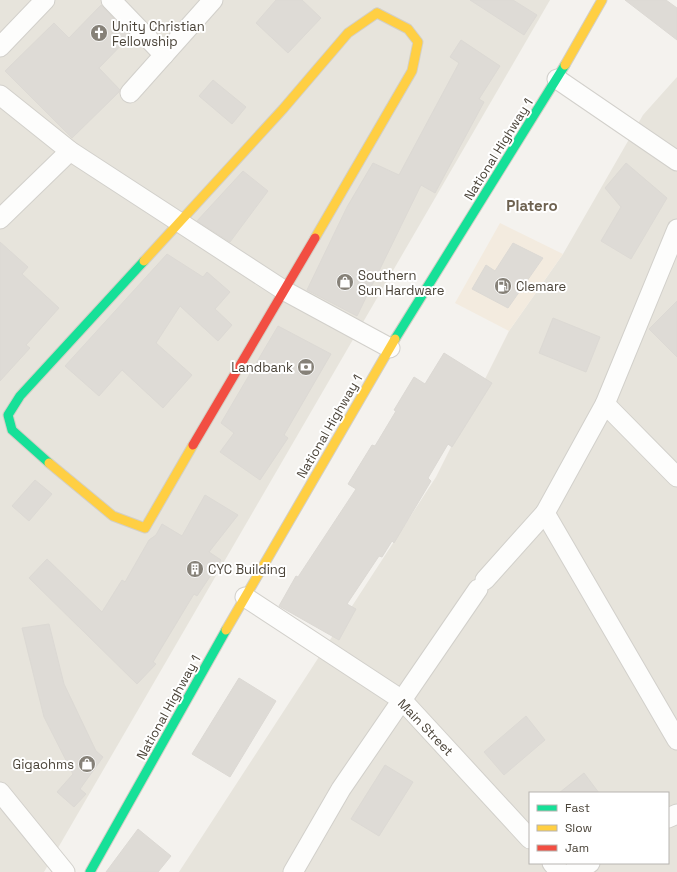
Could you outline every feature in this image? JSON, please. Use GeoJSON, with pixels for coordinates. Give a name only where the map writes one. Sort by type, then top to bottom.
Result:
{"type":"FeatureCollection","features":[{"type":"Feature","properties":{"kind":"main road","name":"National Highway 1"},"geometry":{"type":"LineString","coordinates":[[90,872],[245,597],[390,348],[557,79],[602,0]]}},
{"type":"Feature","properties":{"kind":"main road"},"geometry":{"type":"LineString","coordinates":[[377,13],[408,29],[418,42],[412,71],[285,291],[145,528],[114,516],[85,494],[12,430],[8,415],[20,396],[179,222],[283,109],[348,34],[377,13]]}},
{"type":"Feature","properties":{"kind":"street"},"geometry":{"type":"LineString","coordinates":[[0,47],[45,0]]}},
{"type":"Feature","properties":{"kind":"street"},"geometry":{"type":"LineString","coordinates":[[111,0],[164,55]]}},
{"type":"Feature","properties":{"kind":"street"},"geometry":{"type":"LineString","coordinates":[[130,93],[213,0]]}},
{"type":"Feature","properties":{"kind":"street"},"geometry":{"type":"LineString","coordinates":[[557,79],[677,161]]}},
{"type":"Feature","properties":{"kind":"street"},"geometry":{"type":"LineString","coordinates":[[3,103],[70,151],[285,291],[390,348]]}},
{"type":"Feature","properties":{"kind":"street"},"geometry":{"type":"LineString","coordinates":[[0,219],[70,151]]}},
{"type":"Feature","properties":{"kind":"street"},"geometry":{"type":"LineString","coordinates":[[293,872],[341,789],[482,584],[545,513],[605,404],[672,259],[677,229]]}},
{"type":"Feature","properties":{"kind":"street"},"geometry":{"type":"LineString","coordinates":[[605,404],[677,476]]}},
{"type":"Feature","properties":{"kind":"street"},"geometry":{"type":"LineString","coordinates":[[545,513],[677,740]]}},
{"type":"Feature","properties":{"kind":"street","name":"Main Street"},"geometry":{"type":"LineString","coordinates":[[245,597],[402,700],[529,838]]}},
{"type":"Feature","properties":{"kind":"street"},"geometry":{"type":"LineString","coordinates":[[0,792],[65,872]]}},
{"type":"Feature","properties":{"kind":"street"},"geometry":{"type":"LineString","coordinates":[[553,864],[560,872]]}},
{"type":"Feature","properties":{"kind":"street"},"geometry":{"type":"LineString","coordinates":[[572,872],[588,864]]}},
{"type":"Feature","properties":{"kind":"shaded area"},"geometry":{"type":"Polygon","coordinates":[[[0,0],[550,0],[44,872],[0,872],[0,0]]]}},
{"type":"Feature","properties":{"kind":"shaded area"},"geometry":{"type":"Polygon","coordinates":[[[677,77],[677,872],[179,872],[436,477],[509,331],[563,254],[643,115],[677,77]]]}},
{"type":"Feature","properties":{"kind":"shaded area","name":"Clemare"},"geometry":{"type":"Polygon","coordinates":[[[500,223],[563,254],[509,331],[455,303],[500,223]]]}},
{"type":"Feature","properties":{"kind":"building"},"geometry":{"type":"Polygon","coordinates":[[[276,0],[302,0],[321,18],[288,53],[256,23],[276,0]]]}},
{"type":"Feature","properties":{"kind":"building"},"geometry":{"type":"Polygon","coordinates":[[[470,0],[513,0],[537,15],[524,35],[470,0]]]}},
{"type":"Feature","properties":{"kind":"building"},"geometry":{"type":"Polygon","coordinates":[[[625,0],[666,0],[677,8],[677,40],[625,0]]]}},
{"type":"Feature","properties":{"kind":"building"},"geometry":{"type":"Polygon","coordinates":[[[101,5],[130,36],[99,68],[120,90],[72,138],[5,71],[54,23],[69,38],[101,5]]]}},
{"type":"Feature","properties":{"kind":"building"},"geometry":{"type":"Polygon","coordinates":[[[461,40],[500,66],[479,99],[484,102],[435,193],[421,185],[357,316],[307,290],[347,207],[373,163],[399,175],[459,63],[450,57],[461,40]]]}},
{"type":"Feature","properties":{"kind":"building"},"geometry":{"type":"Polygon","coordinates":[[[213,80],[246,107],[232,124],[199,96],[213,80]]]}},
{"type":"Feature","properties":{"kind":"building"},"geometry":{"type":"Polygon","coordinates":[[[626,163],[667,198],[631,259],[601,241],[621,207],[605,188],[626,163]]]}},
{"type":"Feature","properties":{"kind":"building"},"geometry":{"type":"Polygon","coordinates":[[[243,171],[268,191],[230,242],[197,221],[243,171]]]}},
{"type":"Feature","properties":{"kind":"building"},"geometry":{"type":"Polygon","coordinates":[[[0,242],[28,267],[22,274],[59,308],[26,345],[30,348],[0,381],[0,242]]]}},
{"type":"Feature","properties":{"kind":"building"},"geometry":{"type":"Polygon","coordinates":[[[513,243],[543,258],[508,308],[472,289],[486,265],[495,271],[513,243]]]}},
{"type":"Feature","properties":{"kind":"building"},"geometry":{"type":"Polygon","coordinates":[[[167,254],[203,277],[207,272],[230,292],[215,309],[232,325],[218,341],[180,306],[156,343],[192,375],[163,408],[122,370],[99,396],[65,366],[167,254]]]}},
{"type":"Feature","properties":{"kind":"building"},"geometry":{"type":"Polygon","coordinates":[[[677,301],[677,357],[649,329],[677,301]]]}},
{"type":"Feature","properties":{"kind":"building"},"geometry":{"type":"Polygon","coordinates":[[[553,318],[600,337],[586,372],[539,353],[553,318]]]}},
{"type":"Feature","properties":{"kind":"building"},"geometry":{"type":"Polygon","coordinates":[[[278,326],[331,354],[284,435],[288,438],[260,480],[220,452],[234,433],[221,423],[278,326]]]}},
{"type":"Feature","properties":{"kind":"building"},"geometry":{"type":"Polygon","coordinates":[[[444,353],[492,383],[452,447],[448,444],[428,478],[431,481],[394,543],[392,541],[382,557],[379,556],[347,604],[356,609],[339,640],[279,606],[296,576],[298,577],[356,489],[348,484],[372,445],[375,446],[414,377],[425,384],[444,353]]]}},
{"type":"Feature","properties":{"kind":"building"},"geometry":{"type":"Polygon","coordinates":[[[35,480],[52,494],[29,521],[12,506],[35,480]]]}},
{"type":"Feature","properties":{"kind":"building"},"geometry":{"type":"Polygon","coordinates":[[[205,495],[238,515],[209,552],[221,560],[197,596],[194,594],[153,662],[156,664],[137,684],[29,578],[47,559],[102,612],[122,580],[125,582],[149,540],[156,535],[162,524],[182,536],[205,495]]]}},
{"type":"Feature","properties":{"kind":"building"},"geometry":{"type":"Polygon","coordinates":[[[49,624],[64,684],[96,751],[103,757],[80,789],[86,794],[74,807],[57,792],[73,774],[44,717],[22,628],[49,624]]]}},
{"type":"Feature","properties":{"kind":"building"},"geometry":{"type":"Polygon","coordinates":[[[239,678],[276,701],[230,777],[192,754],[239,678]]]}},
{"type":"Feature","properties":{"kind":"building"},"geometry":{"type":"Polygon","coordinates":[[[526,716],[545,740],[504,775],[484,752],[526,716]]]}},
{"type":"Feature","properties":{"kind":"building"},"geometry":{"type":"Polygon","coordinates":[[[385,765],[413,782],[379,836],[351,819],[385,765]]]}},
{"type":"Feature","properties":{"kind":"building"},"geometry":{"type":"Polygon","coordinates":[[[584,773],[598,792],[560,792],[584,773]]]}},
{"type":"Feature","properties":{"kind":"building"},"geometry":{"type":"Polygon","coordinates":[[[138,829],[171,856],[158,872],[106,872],[138,829]]]}},
{"type":"Feature","properties":{"kind":"traffic: fast"},"geometry":{"type":"LineString","coordinates":[[395,339],[565,65]]}},
{"type":"Feature","properties":{"kind":"traffic: fast"},"geometry":{"type":"LineString","coordinates":[[49,463],[12,430],[8,415],[20,396],[144,261]]}},
{"type":"Feature","properties":{"kind":"traffic: fast"},"geometry":{"type":"LineString","coordinates":[[90,872],[226,630]]}},
{"type":"Feature","properties":{"kind":"traffic: slow"},"geometry":{"type":"LineString","coordinates":[[565,65],[602,0]]}},
{"type":"Feature","properties":{"kind":"traffic: slow"},"geometry":{"type":"LineString","coordinates":[[315,238],[412,71],[418,42],[408,29],[377,13]]}},
{"type":"Feature","properties":{"kind":"traffic: slow"},"geometry":{"type":"LineString","coordinates":[[144,261],[283,109],[348,33],[377,13]]}},
{"type":"Feature","properties":{"kind":"traffic: slow"},"geometry":{"type":"LineString","coordinates":[[226,630],[395,339]]}},
{"type":"Feature","properties":{"kind":"traffic: slow"},"geometry":{"type":"LineString","coordinates":[[49,463],[113,516],[145,528],[193,445]]}},
{"type":"Feature","properties":{"kind":"traffic: jam"},"geometry":{"type":"LineString","coordinates":[[193,445],[315,238]]}},
{"type":"Feature","properties":{"kind":"place","name":"Unity Christian Fellowship"},"geometry":{"type":"Point","coordinates":[99,33]}},
{"type":"Feature","properties":{"kind":"place","name":"Southern Sun Hardware"},"geometry":{"type":"Point","coordinates":[345,282]}},
{"type":"Feature","properties":{"kind":"place","name":"Clemare"},"geometry":{"type":"Point","coordinates":[503,286]}},
{"type":"Feature","properties":{"kind":"place","name":"Landbank"},"geometry":{"type":"Point","coordinates":[306,367]}},
{"type":"Feature","properties":{"kind":"place","name":"CYC Building"},"geometry":{"type":"Point","coordinates":[195,569]}},
{"type":"Feature","properties":{"kind":"place","name":"Gigaohms"},"geometry":{"type":"Point","coordinates":[87,764]}},
{"type":"Feature","properties":{"kind":"district","name":"Platero"},"geometry":{"type":"Point","coordinates":[532,206]}}]}
